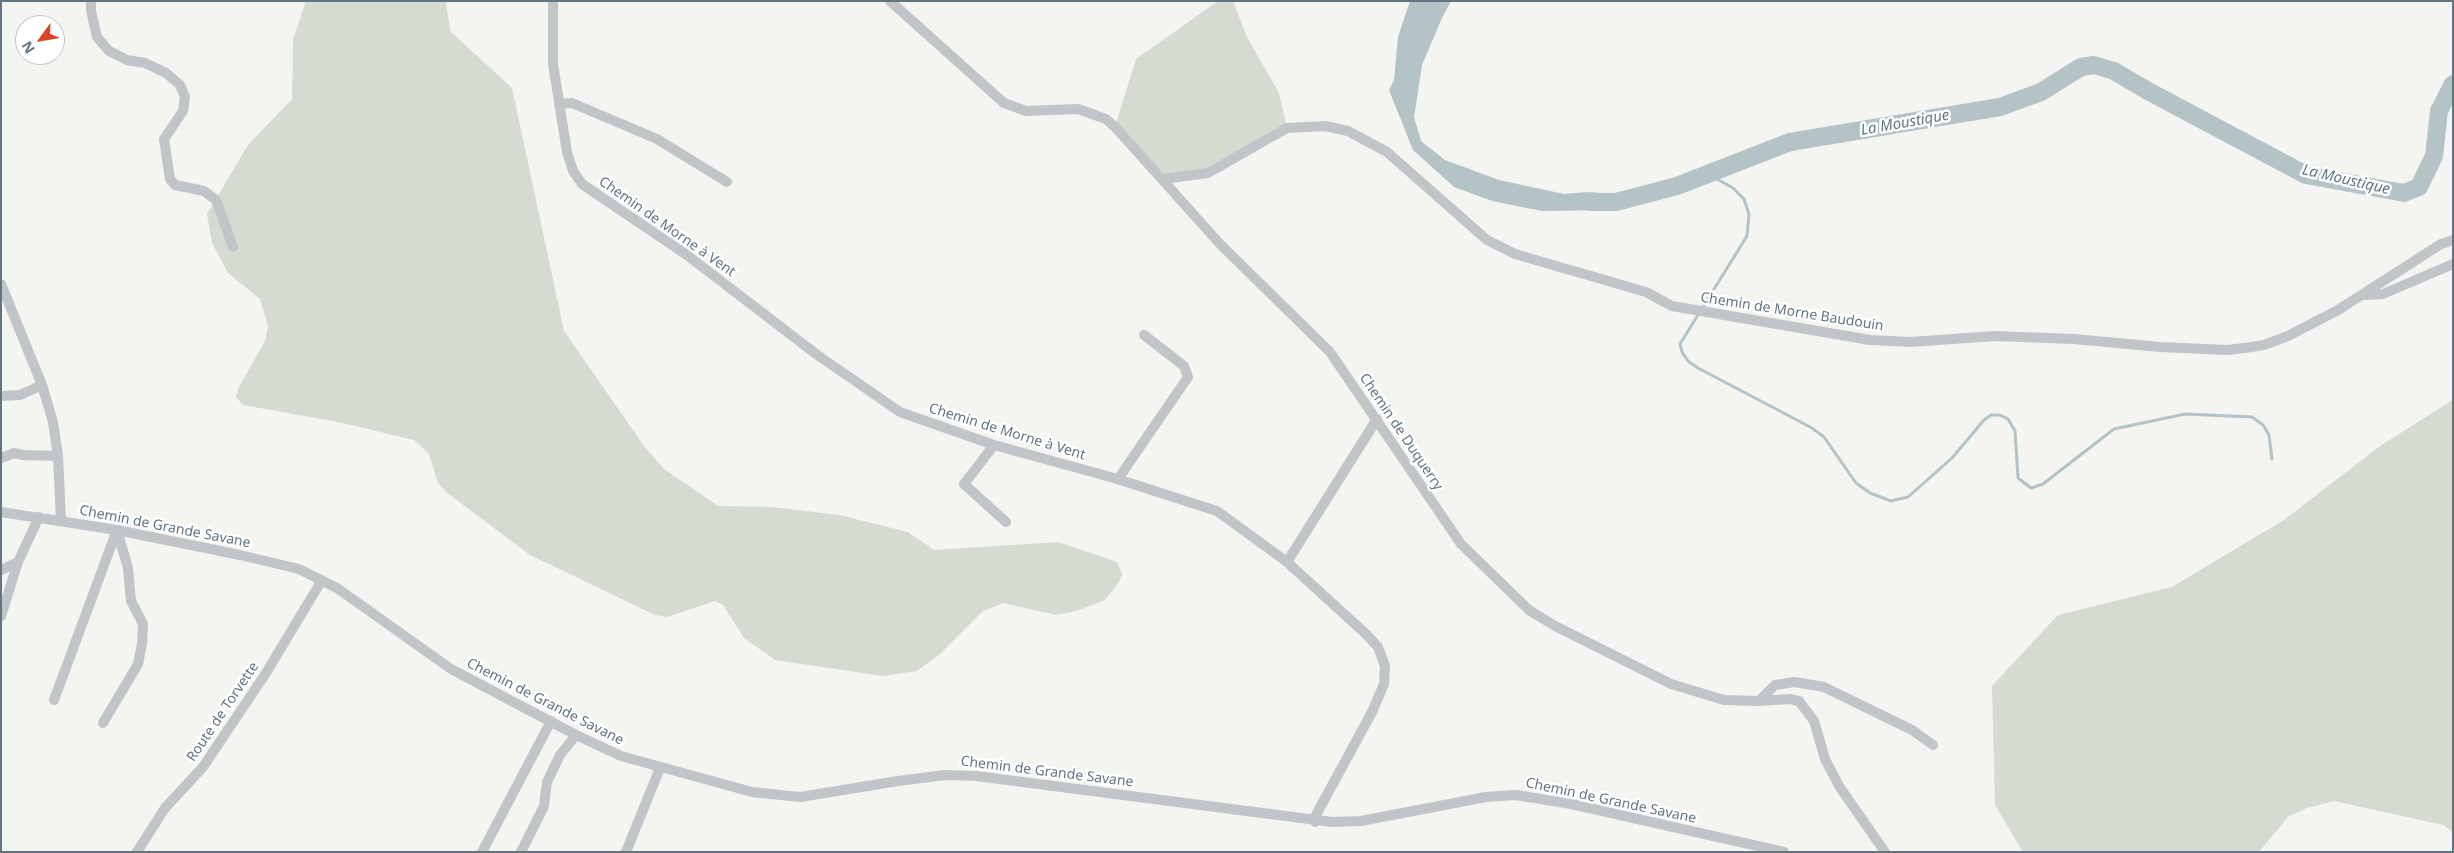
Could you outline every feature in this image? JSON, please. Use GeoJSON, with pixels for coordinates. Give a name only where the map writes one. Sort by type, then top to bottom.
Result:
{"type":"FeatureCollection","features":[{"type":"Feature","properties":{"kind":"street"},"geometry":{"type":"LineString","coordinates":[[91,1],[91,11],[97,37],[109,51],[127,60],[145,63],[159,70],[180,85],[185,97],[183,111],[164,139],[170,179],[175,185],[204,191],[216,200],[233,247]]}},
{"type":"Feature","properties":{"kind":"street","name":"Chemin de Morne à Vent"},"geometry":{"type":"LineString","coordinates":[[553,1],[553,64],[566,152],[573,171],[582,184],[687,255],[816,354],[900,412],[994,445],[1118,479],[1217,511],[1287,562],[1366,634],[1378,648],[1385,666],[1384,684],[1372,712],[1316,815],[1315,822]]}},
{"type":"Feature","properties":{"kind":"street","name":"Chemin de Duquerry"},"geometry":{"type":"LineString","coordinates":[[890,1],[1004,103],[1026,111],[1078,109],[1106,119],[1163,179],[1220,244],[1330,352],[1377,419],[1401,459],[1461,544],[1528,610],[1555,626],[1671,684],[1724,700],[1759,701],[1790,699],[1799,701],[1807,709],[1814,721],[1825,759],[1839,786],[1885,852]]}},
{"type":"Feature","properties":{"kind":"street"},"geometry":{"type":"LineString","coordinates":[[559,104],[572,103],[657,139],[727,182]]}},
{"type":"Feature","properties":{"kind":"street","name":"Chemin de Morne Baudouin"},"geometry":{"type":"LineString","coordinates":[[1163,179],[1208,174],[1287,128],[1325,126],[1348,131],[1367,139],[1395,158],[1487,240],[1516,254],[1646,292],[1672,306],[1709,314],[1870,340],[1910,342],[1996,336],[2227,350],[2264,345],[2288,336],[2362,295],[2441,244],[2453,240]]}},
{"type":"Feature","properties":{"kind":"street"},"geometry":{"type":"LineString","coordinates":[[2362,295],[2383,294],[2453,264]]}},
{"type":"Feature","properties":{"kind":"street"},"geometry":{"type":"LineString","coordinates":[[1,284],[42,385],[53,422],[58,456],[61,520]]}},
{"type":"Feature","properties":{"kind":"street"},"geometry":{"type":"LineString","coordinates":[[1118,479],[1188,377],[1184,366],[1144,335]]}},
{"type":"Feature","properties":{"kind":"street"},"geometry":{"type":"LineString","coordinates":[[1,396],[20,395],[42,385]]}},
{"type":"Feature","properties":{"kind":"street"},"geometry":{"type":"LineString","coordinates":[[1287,562],[1377,419]]}},
{"type":"Feature","properties":{"kind":"street"},"geometry":{"type":"LineString","coordinates":[[994,445],[964,484],[1006,522]]}},
{"type":"Feature","properties":{"kind":"street"},"geometry":{"type":"LineString","coordinates":[[1,458],[14,453],[58,456]]}},
{"type":"Feature","properties":{"kind":"street","name":"Chemin de Grande Savane"},"geometry":{"type":"LineString","coordinates":[[1,512],[118,530],[240,554],[299,569],[337,588],[451,670],[576,735],[621,756],[752,792],[781,797],[800,797],[945,775],[968,776],[1104,792],[1315,822],[1361,821],[1486,797],[1516,795],[1570,804],[1652,824],[1784,852]]}},
{"type":"Feature","properties":{"kind":"street"},"geometry":{"type":"LineString","coordinates":[[1,616],[18,562],[38,517]]}},
{"type":"Feature","properties":{"kind":"street"},"geometry":{"type":"LineString","coordinates":[[54,700],[118,530]]}},
{"type":"Feature","properties":{"kind":"street"},"geometry":{"type":"LineString","coordinates":[[103,723],[138,664],[142,644],[142,624],[131,601],[128,568],[118,530]]}},
{"type":"Feature","properties":{"kind":"street"},"geometry":{"type":"LineString","coordinates":[[1,570],[18,562]]}},
{"type":"Feature","properties":{"kind":"street","name":"Route de Torvette"},"geometry":{"type":"LineString","coordinates":[[136,852],[165,808],[203,767],[266,673],[322,580]]}},
{"type":"Feature","properties":{"kind":"street"},"geometry":{"type":"LineString","coordinates":[[1759,701],[1775,686],[1794,682],[1824,687],[1912,730],[1933,745]]}},
{"type":"Feature","properties":{"kind":"street"},"geometry":{"type":"LineString","coordinates":[[482,852],[551,721]]}},
{"type":"Feature","properties":{"kind":"street"},"geometry":{"type":"LineString","coordinates":[[521,852],[544,806],[547,782],[560,755],[576,735]]}},
{"type":"Feature","properties":{"kind":"street"},"geometry":{"type":"LineString","coordinates":[[626,852],[660,768]]}},
{"type":"Feature","properties":{"kind":"shaded area"},"geometry":{"type":"Polygon","coordinates":[[[306,1],[446,1],[450,31],[512,88],[564,331],[644,446],[664,469],[718,506],[772,507],[839,515],[908,532],[934,550],[1058,542],[1117,562],[1122,574],[1119,582],[1105,600],[1076,611],[1056,615],[1003,603],[983,611],[939,655],[917,671],[883,676],[775,660],[744,638],[723,605],[715,601],[667,617],[655,615],[530,555],[446,492],[438,483],[429,454],[414,440],[338,422],[243,405],[236,397],[238,389],[265,341],[268,326],[260,299],[228,273],[212,243],[207,214],[248,145],[292,99],[293,40],[306,1]]]}},
{"type":"Feature","properties":{"kind":"shaded area"},"geometry":{"type":"Polygon","coordinates":[[[1218,1],[1233,1],[1247,37],[1279,93],[1287,128],[1208,173],[1163,179],[1115,127],[1136,59],[1218,1]]]}},
{"type":"Feature","properties":{"kind":"shaded area"},"geometry":{"type":"Polygon","coordinates":[[[1410,1],[1451,1],[1422,65],[1414,117],[1421,141],[1445,160],[1499,180],[1564,194],[1588,192],[1615,194],[1615,210],[1542,211],[1492,201],[1454,187],[1413,150],[1389,90],[1394,80],[1398,37],[1410,1]]]}},
{"type":"Feature","properties":{"kind":"shaded area"},"geometry":{"type":"Polygon","coordinates":[[[2453,400],[2453,832],[2443,825],[2334,801],[2307,808],[2288,817],[2259,852],[2023,852],[1995,805],[1992,686],[2058,615],[2172,587],[2284,520],[2380,446],[2453,400]]]}},
{"type":"Feature","properties":{"kind":"waterway","name":"La Moustique"},"geometry":{"type":"LineString","coordinates":[[1591,202],[1616,202],[1677,186],[1790,142],[2000,107],[2041,92],[2081,67],[2094,65],[2114,71],[2306,175],[2404,193],[2419,187],[2434,156],[2439,111],[2453,84]]}},
{"type":"Feature","properties":{"kind":"waterway"},"geometry":{"type":"LineString","coordinates":[[1708,174],[1733,188],[1744,199],[1749,214],[1747,236],[1680,344],[1682,352],[1688,361],[1698,368],[1812,428],[1824,437],[1856,483],[1870,493],[1891,501],[1908,497],[1952,458],[1984,420],[1991,415],[2000,415],[2008,419],[2015,431],[2018,478],[2031,488],[2043,484],[2114,429],[2185,414],[2252,417],[2263,425],[2269,435],[2272,459]]}}]}
